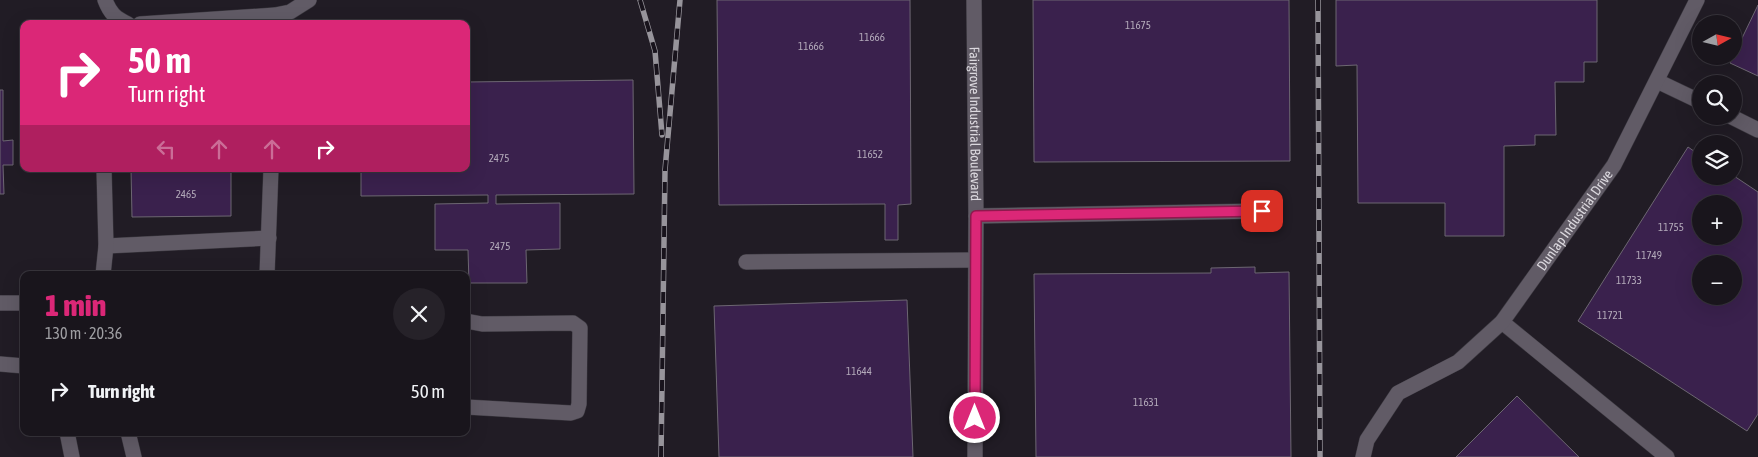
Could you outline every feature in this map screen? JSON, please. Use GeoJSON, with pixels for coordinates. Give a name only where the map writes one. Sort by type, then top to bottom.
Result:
{"type":"FeatureCollection","features":[{"type":"Feature","properties":{"kind":"street"},"geometry":{"type":"LineString","coordinates":[[105,0],[109,11],[120,20]]}},
{"type":"Feature","properties":{"kind":"street"},"geometry":{"type":"LineString","coordinates":[[200,20],[275,15],[290,12],[309,0]]}},
{"type":"Feature","properties":{"kind":"street","name":"Fairgrove Industrial Boulevard"},"geometry":{"type":"LineString","coordinates":[[974,0],[976,216],[974,260],[975,457]]}},
{"type":"Feature","properties":{"kind":"street","name":"Dunlap Industrial Drive"},"geometry":{"type":"LineString","coordinates":[[1363,457],[1367,440],[1398,393],[1458,362],[1502,322],[1614,164],[1698,0]]}},
{"type":"Feature","properties":{"kind":"street"},"geometry":{"type":"LineString","coordinates":[[1657,81],[1692,98]]}},
{"type":"Feature","properties":{"kind":"street"},"geometry":{"type":"LineString","coordinates":[[1742,122],[1758,130]]}},
{"type":"Feature","properties":{"kind":"street"},"geometry":{"type":"LineString","coordinates":[[103,271],[106,246],[104,172]]}},
{"type":"Feature","properties":{"kind":"street"},"geometry":{"type":"LineString","coordinates":[[267,271],[271,172]]}},
{"type":"Feature","properties":{"kind":"street"},"geometry":{"type":"LineString","coordinates":[[976,216],[1262,211]]}},
{"type":"Feature","properties":{"kind":"street"},"geometry":{"type":"LineString","coordinates":[[106,246],[268,238]]}},
{"type":"Feature","properties":{"kind":"street"},"geometry":{"type":"LineString","coordinates":[[746,262],[974,260]]}},
{"type":"Feature","properties":{"kind":"street"},"geometry":{"type":"LineString","coordinates":[[0,303],[20,303]]}},
{"type":"Feature","properties":{"kind":"street"},"geometry":{"type":"LineString","coordinates":[[470,322],[482,324],[572,323],[580,328],[579,404],[577,411],[571,413],[470,408]]}},
{"type":"Feature","properties":{"kind":"street"},"geometry":{"type":"LineString","coordinates":[[1502,322],[1667,457]]}},
{"type":"Feature","properties":{"kind":"street"},"geometry":{"type":"LineString","coordinates":[[0,364],[20,366]]}},
{"type":"Feature","properties":{"kind":"street"},"geometry":{"type":"LineString","coordinates":[[68,436],[72,457]]}},
{"type":"Feature","properties":{"kind":"street"},"geometry":{"type":"LineString","coordinates":[[129,436],[134,457]]}},
{"type":"Feature","properties":{"kind":"building"},"geometry":{"type":"Polygon","coordinates":[[[717,0],[910,0],[911,204],[898,205],[898,240],[885,240],[885,204],[719,205],[717,0]]]}},
{"type":"Feature","properties":{"kind":"building"},"geometry":{"type":"Polygon","coordinates":[[[1033,0],[1289,0],[1290,161],[1034,162],[1033,0]]]}},
{"type":"Feature","properties":{"kind":"building"},"geometry":{"type":"Polygon","coordinates":[[[1336,0],[1597,0],[1597,62],[1584,62],[1584,82],[1555,82],[1556,135],[1535,135],[1535,145],[1504,146],[1504,236],[1445,236],[1445,203],[1358,203],[1357,65],[1336,66],[1336,0]]]}},
{"type":"Feature","properties":{"kind":"building"},"geometry":{"type":"Polygon","coordinates":[[[1758,5],[1758,76],[1734,65],[1742,65],[1742,38],[1758,5]]]}},
{"type":"Feature","properties":{"kind":"building"},"geometry":{"type":"Polygon","coordinates":[[[633,80],[634,194],[496,195],[496,204],[560,203],[560,249],[526,250],[527,283],[470,283],[468,250],[435,250],[435,204],[488,203],[488,195],[361,196],[361,172],[470,172],[470,82],[633,80]]]}},
{"type":"Feature","properties":{"kind":"building"},"geometry":{"type":"Polygon","coordinates":[[[0,90],[3,90],[3,141],[13,140],[13,165],[3,165],[4,194],[0,194],[0,90]]]}},
{"type":"Feature","properties":{"kind":"building"},"geometry":{"type":"Polygon","coordinates":[[[1688,147],[1692,150],[1692,185],[1742,185],[1742,181],[1758,192],[1758,414],[1747,431],[1578,321],[1688,147]]]}},
{"type":"Feature","properties":{"kind":"building"},"geometry":{"type":"Polygon","coordinates":[[[131,172],[231,172],[231,216],[132,217],[131,172]]]}},
{"type":"Feature","properties":{"kind":"building"},"geometry":{"type":"Polygon","coordinates":[[[1255,267],[1255,273],[1289,272],[1291,457],[1036,457],[1034,274],[1211,273],[1211,268],[1255,267]]]}},
{"type":"Feature","properties":{"kind":"building"},"geometry":{"type":"Polygon","coordinates":[[[907,300],[913,457],[719,457],[714,306],[907,300]]]}},
{"type":"Feature","properties":{"kind":"building"},"geometry":{"type":"Polygon","coordinates":[[[1517,396],[1579,457],[1456,457],[1517,396]]]}},
{"type":"Feature","properties":{"kind":"railway"},"geometry":{"type":"LineString","coordinates":[[640,0],[655,51],[662,135]]}},
{"type":"Feature","properties":{"kind":"railway"},"geometry":{"type":"LineString","coordinates":[[661,457],[665,170],[680,0]]}},
{"type":"Feature","properties":{"kind":"railway"},"geometry":{"type":"LineString","coordinates":[[1318,0],[1320,457]]}},
{"type":"Feature","properties":{"kind":"route"},"geometry":{"type":"LineString","coordinates":[[975,418],[974,260],[976,216],[1262,211]]}}]}
